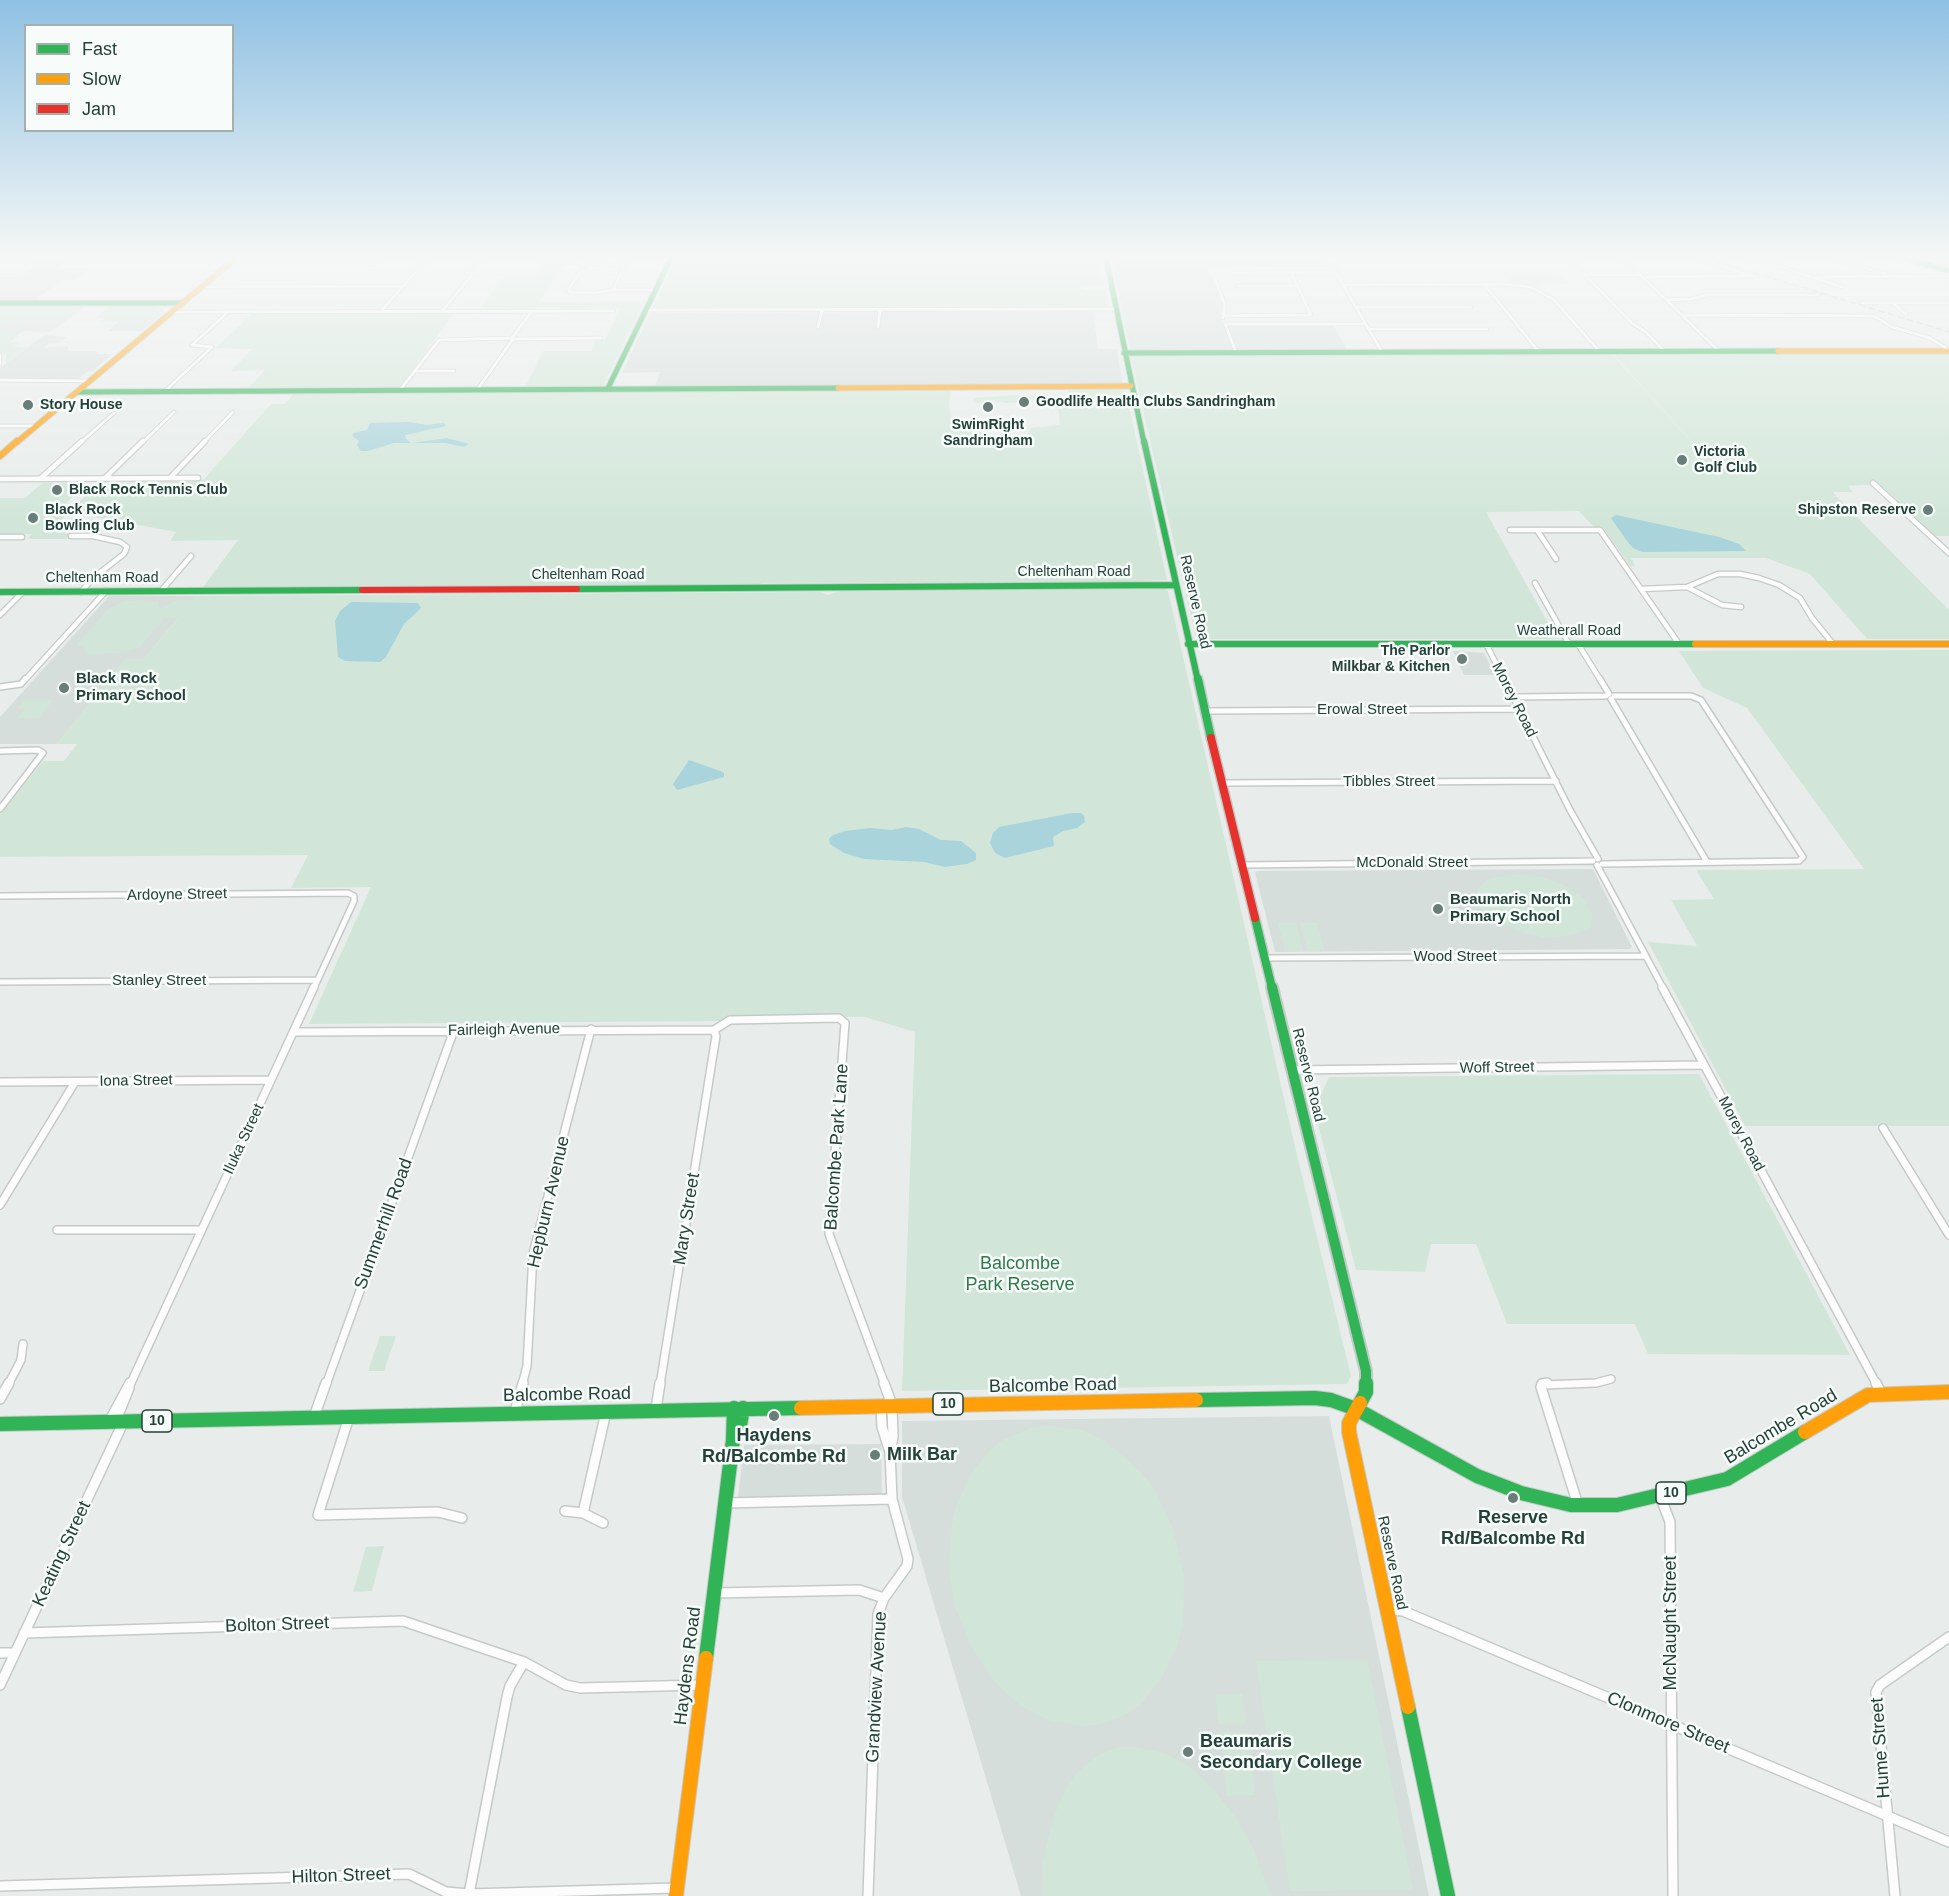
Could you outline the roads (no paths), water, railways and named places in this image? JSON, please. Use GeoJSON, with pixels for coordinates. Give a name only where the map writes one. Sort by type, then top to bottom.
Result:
{"type":"FeatureCollection","features":[{"type":"Feature","properties":{"kind":"main road"},"geometry":{"type":"LineString","coordinates":[[0,456],[131,346]]}},
{"type":"Feature","properties":{"kind":"main road"},"geometry":{"type":"LineString","coordinates":[[608,388],[628,346]]}},
{"type":"Feature","properties":{"kind":"main road","name":"Reserve Road"},"geometry":{"type":"LineString","coordinates":[[1123,346],[1188,644],[1366,1371],[1366,1392],[1349,1423],[1349,1432],[1448,1896]]}},
{"type":"Feature","properties":{"kind":"main road"},"geometry":{"type":"LineString","coordinates":[[1124,352],[1665,352],[1719,349],[1949,351]]}},
{"type":"Feature","properties":{"kind":"main road"},"geometry":{"type":"LineString","coordinates":[[77,392],[1131,386]]}},
{"type":"Feature","properties":{"kind":"main road","name":"Cheltenham Road"},"geometry":{"type":"LineString","coordinates":[[0,592],[1175,585]]}},
{"type":"Feature","properties":{"kind":"main road","name":"Weatherall Road"},"geometry":{"type":"LineString","coordinates":[[1188,644],[1949,644]]}},
{"type":"Feature","properties":{"kind":"main road","name":"Balcombe Road"},"geometry":{"type":"LineString","coordinates":[[0,1424],[656,1409],[1316,1398],[1331,1400],[1356,1409],[1477,1476],[1521,1493],[1578,1505],[1617,1505],[1727,1479],[1861,1398],[1881,1394],[1949,1392]]}},
{"type":"Feature","properties":{"kind":"main road","name":"Haydens Road"},"geometry":{"type":"LineString","coordinates":[[677,1892],[732,1440],[739,1431],[738,1408]]}},
{"type":"Feature","properties":{"kind":"street"},"geometry":{"type":"LineString","coordinates":[[165,391],[210,346]]}},
{"type":"Feature","properties":{"kind":"street"},"geometry":{"type":"LineString","coordinates":[[400,390],[434,346]]}},
{"type":"Feature","properties":{"kind":"street"},"geometry":{"type":"LineString","coordinates":[[480,388],[507,346]]}},
{"type":"Feature","properties":{"kind":"street"},"geometry":{"type":"LineString","coordinates":[[1234,346],[1236,352]]}},
{"type":"Feature","properties":{"kind":"street"},"geometry":{"type":"LineString","coordinates":[[1379,346],[1382,352]]}},
{"type":"Feature","properties":{"kind":"street"},"geometry":{"type":"LineString","coordinates":[[1535,346],[1539,352]]}},
{"type":"Feature","properties":{"kind":"street"},"geometry":{"type":"LineString","coordinates":[[1595,346],[1600,352]]}},
{"type":"Feature","properties":{"kind":"street"},"geometry":{"type":"LineString","coordinates":[[1660,346],[1665,352]]}},
{"type":"Feature","properties":{"kind":"street"},"geometry":{"type":"LineString","coordinates":[[0,355],[0,364]]}},
{"type":"Feature","properties":{"kind":"street"},"geometry":{"type":"LineString","coordinates":[[415,371],[454,371]]}},
{"type":"Feature","properties":{"kind":"street"},"geometry":{"type":"LineString","coordinates":[[0,380],[90,381]]}},
{"type":"Feature","properties":{"kind":"street"},"geometry":{"type":"LineString","coordinates":[[105,478],[174,412]]}},
{"type":"Feature","properties":{"kind":"street"},"geometry":{"type":"LineString","coordinates":[[170,478],[233,412]]}},
{"type":"Feature","properties":{"kind":"street"},"geometry":{"type":"LineString","coordinates":[[40,479],[114,413]]}},
{"type":"Feature","properties":{"kind":"street"},"geometry":{"type":"LineString","coordinates":[[0,426],[36,426]]}},
{"type":"Feature","properties":{"kind":"street"},"geometry":{"type":"LineString","coordinates":[[0,479],[198,478]]}},
{"type":"Feature","properties":{"kind":"street"},"geometry":{"type":"LineString","coordinates":[[1873,483],[1949,553]]}},
{"type":"Feature","properties":{"kind":"street"},"geometry":{"type":"LineString","coordinates":[[1510,530],[1600,530],[1679,644]]}},
{"type":"Feature","properties":{"kind":"street"},"geometry":{"type":"LineString","coordinates":[[1537,530],[1556,559]]}},
{"type":"Feature","properties":{"kind":"street"},"geometry":{"type":"LineString","coordinates":[[71,536],[93,536],[120,542],[127,547],[124,554],[97,574],[81,592]]}},
{"type":"Feature","properties":{"kind":"street"},"geometry":{"type":"LineString","coordinates":[[0,537],[22,537]]}},
{"type":"Feature","properties":{"kind":"street"},"geometry":{"type":"LineString","coordinates":[[161,591],[191,556]]}},
{"type":"Feature","properties":{"kind":"street"},"geometry":{"type":"LineString","coordinates":[[1641,589],[1687,587],[1705,578],[1723,574],[1745,575],[1774,583],[1803,601],[1812,618],[1833,644]]}},
{"type":"Feature","properties":{"kind":"street"},"geometry":{"type":"LineString","coordinates":[[1535,583],[1610,696],[1707,862]]}},
{"type":"Feature","properties":{"kind":"street"},"geometry":{"type":"LineString","coordinates":[[1687,587],[1722,604],[1741,607]]}},
{"type":"Feature","properties":{"kind":"street"},"geometry":{"type":"LineString","coordinates":[[0,687],[16,686],[22,683],[106,591]]}},
{"type":"Feature","properties":{"kind":"street"},"geometry":{"type":"LineString","coordinates":[[0,615],[23,592]]}},
{"type":"Feature","properties":{"kind":"street","name":"Morey Road"},"geometry":{"type":"LineString","coordinates":[[1486,644],[1646,956],[1881,1394]]}},
{"type":"Feature","properties":{"kind":"street"},"geometry":{"type":"LineString","coordinates":[[1513,697],[1610,696]]}},
{"type":"Feature","properties":{"kind":"street","name":"McDonald Street"},"geometry":{"type":"LineString","coordinates":[[1241,865],[1615,863],[1798,861],[1802,859],[1802,854],[1701,700],[1691,696],[1610,696]]}},
{"type":"Feature","properties":{"kind":"street","name":"Erowal Street"},"geometry":{"type":"LineString","coordinates":[[1204,711],[1519,709]]}},
{"type":"Feature","properties":{"kind":"street"},"geometry":{"type":"LineString","coordinates":[[0,751],[38,750],[43,753],[0,809]]}},
{"type":"Feature","properties":{"kind":"street","name":"Tibbles Street"},"geometry":{"type":"LineString","coordinates":[[1222,783],[1556,781]]}},
{"type":"Feature","properties":{"kind":"street","name":"Ardoyne Street"},"geometry":{"type":"LineString","coordinates":[[0,896],[348,893],[354,896]]}},
{"type":"Feature","properties":{"kind":"street","name":"Iluka Street"},"geometry":{"type":"LineString","coordinates":[[116,1422],[131,1382],[272,1080],[354,901],[354,896]]}},
{"type":"Feature","properties":{"kind":"street","name":"Wood Street"},"geometry":{"type":"LineString","coordinates":[[1264,958],[1646,956]]}},
{"type":"Feature","properties":{"kind":"street","name":"Stanley Street"},"geometry":{"type":"LineString","coordinates":[[0,982],[317,980]]}},
{"type":"Feature","properties":{"kind":"street","name":"Balcombe Park Lane"},"geometry":{"type":"LineString","coordinates":[[714,1030],[730,1020],[839,1018],[845,1023],[829,1234],[892,1405]]}},
{"type":"Feature","properties":{"kind":"street","name":"Hepburn Avenue"},"geometry":{"type":"LineString","coordinates":[[515,1412],[527,1366],[533,1254],[591,1029]]}},
{"type":"Feature","properties":{"kind":"street","name":"Summerhill Road"},"geometry":{"type":"LineString","coordinates":[[314,1418],[454,1030]]}},
{"type":"Feature","properties":{"kind":"street","name":"Fairleigh Avenue"},"geometry":{"type":"LineString","coordinates":[[294,1032],[714,1030]]}},
{"type":"Feature","properties":{"kind":"street","name":"Mary Street"},"geometry":{"type":"LineString","coordinates":[[656,1409],[716,1036],[714,1030]]}},
{"type":"Feature","properties":{"kind":"street","name":"Woff Street"},"geometry":{"type":"LineString","coordinates":[[1291,1070],[1704,1065]]}},
{"type":"Feature","properties":{"kind":"street","name":"Iona Street"},"geometry":{"type":"LineString","coordinates":[[0,1082],[272,1080]]}},
{"type":"Feature","properties":{"kind":"street"},"geometry":{"type":"LineString","coordinates":[[0,1205],[75,1082]]}},
{"type":"Feature","properties":{"kind":"street"},"geometry":{"type":"LineString","coordinates":[[1883,1128],[1949,1235]]}},
{"type":"Feature","properties":{"kind":"street"},"geometry":{"type":"LineString","coordinates":[[57,1230],[201,1230]]}},
{"type":"Feature","properties":{"kind":"street"},"geometry":{"type":"LineString","coordinates":[[0,1399],[21,1360],[23,1344]]}},
{"type":"Feature","properties":{"kind":"street"},"geometry":{"type":"LineString","coordinates":[[1578,1505],[1541,1387],[1542,1384],[1548,1383],[1590,1383],[1611,1379]]}},
{"type":"Feature","properties":{"kind":"street","name":"Grandview Avenue"},"geometry":{"type":"LineString","coordinates":[[881,1405],[882,1427],[890,1452]]}},
{"type":"Feature","properties":{"kind":"street","name":"Grandview Avenue"},"geometry":{"type":"LineString","coordinates":[[868,1896],[878,1614],[884,1598],[904,1571],[908,1558],[892,1499],[890,1452],[893,1437],[892,1405]]}},
{"type":"Feature","properties":{"kind":"street"},"geometry":{"type":"LineString","coordinates":[[583,1513],[606,1411]]}},
{"type":"Feature","properties":{"kind":"street"},"geometry":{"type":"LineString","coordinates":[[349,1417],[318,1515],[438,1512],[462,1518]]}},
{"type":"Feature","properties":{"kind":"street","name":"Keating Street"},"geometry":{"type":"LineString","coordinates":[[0,1685],[116,1422]]}},
{"type":"Feature","properties":{"kind":"street","name":"McNaught Street"},"geometry":{"type":"LineString","coordinates":[[1660,1496],[1670,1522],[1673,1896]]}},
{"type":"Feature","properties":{"kind":"street"},"geometry":{"type":"LineString","coordinates":[[725,1503],[892,1499]]}},
{"type":"Feature","properties":{"kind":"street"},"geometry":{"type":"LineString","coordinates":[[565,1511],[583,1513],[603,1523]]}},
{"type":"Feature","properties":{"kind":"street"},"geometry":{"type":"LineString","coordinates":[[714,1593],[859,1590],[884,1598]]}},
{"type":"Feature","properties":{"kind":"street","name":"Clonmore Street"},"geometry":{"type":"LineString","coordinates":[[1387,1610],[1403,1611],[1949,1842]]}},
{"type":"Feature","properties":{"kind":"street","name":"Bolton Street"},"geometry":{"type":"LineString","coordinates":[[24,1633],[403,1621],[524,1662],[566,1685],[580,1688],[702,1685]]}},
{"type":"Feature","properties":{"kind":"street","name":"Hume Street"},"geometry":{"type":"LineString","coordinates":[[1895,1896],[1876,1692],[1880,1685],[1949,1637]]}},
{"type":"Feature","properties":{"kind":"street"},"geometry":{"type":"LineString","coordinates":[[0,1653],[15,1653]]}},
{"type":"Feature","properties":{"kind":"street"},"geometry":{"type":"LineString","coordinates":[[469,1894],[507,1697],[524,1662]]}},
{"type":"Feature","properties":{"kind":"street","name":"Hilton Street"},"geometry":{"type":"LineString","coordinates":[[0,1886],[409,1874],[446,1892],[469,1894],[677,1892]]}},
{"type":"Feature","properties":{"kind":"water"},"geometry":{"type":"Polygon","coordinates":[[[409,422],[426,425],[444,423],[446,426],[405,435],[411,443],[394,443],[368,451],[361,451],[357,445],[359,441],[352,436],[353,433],[367,430],[370,423],[409,422]]]}},
{"type":"Feature","properties":{"kind":"water"},"geometry":{"type":"Polygon","coordinates":[[[447,438],[469,444],[464,447],[445,443],[411,443],[447,438]]]}},
{"type":"Feature","properties":{"kind":"water"},"geometry":{"type":"Polygon","coordinates":[[[1616,515],[1719,537],[1739,544],[1746,551],[1642,552],[1633,548],[1627,541],[1611,518],[1616,515]]]}},
{"type":"Feature","properties":{"kind":"water"},"geometry":{"type":"Polygon","coordinates":[[[351,602],[418,603],[421,608],[404,624],[386,657],[380,662],[345,661],[338,657],[335,621],[340,611],[351,602]]]}},
{"type":"Feature","properties":{"kind":"water"},"geometry":{"type":"Polygon","coordinates":[[[689,760],[720,771],[724,773],[724,777],[677,790],[673,784],[689,760]]]}},
{"type":"Feature","properties":{"kind":"water"},"geometry":{"type":"Polygon","coordinates":[[[1081,813],[1085,822],[1077,828],[1063,831],[1053,837],[1054,846],[1005,858],[995,853],[990,843],[993,833],[999,827],[1081,813]]]}},
{"type":"Feature","properties":{"kind":"water"},"geometry":{"type":"Polygon","coordinates":[[[906,827],[919,829],[941,840],[961,841],[976,853],[976,860],[967,864],[945,867],[924,862],[864,859],[844,853],[830,844],[829,839],[845,831],[870,828],[892,830],[906,827]]]}},
{"type":"Feature","properties":{"kind":"place","name":"Goodlife Health Clubs Sandringham"},"geometry":{"type":"Point","coordinates":[1024,402]}},
{"type":"Feature","properties":{"kind":"place","name":"Story House"},"geometry":{"type":"Point","coordinates":[28,405]}},
{"type":"Feature","properties":{"kind":"place","name":"SwimRight Sandringham"},"geometry":{"type":"Point","coordinates":[988,407]}},
{"type":"Feature","properties":{"kind":"place","name":"Victoria Golf Club"},"geometry":{"type":"Point","coordinates":[1682,460]}},
{"type":"Feature","properties":{"kind":"place","name":"Black Rock Tennis Club"},"geometry":{"type":"Point","coordinates":[57,490]}},
{"type":"Feature","properties":{"kind":"place","name":"Shipston Reserve"},"geometry":{"type":"Point","coordinates":[1928,510]}},
{"type":"Feature","properties":{"kind":"place","name":"Black Rock Bowling Club"},"geometry":{"type":"Point","coordinates":[33,518]}},
{"type":"Feature","properties":{"kind":"place","name":"The Parlor Milkbar & Kitchen"},"geometry":{"type":"Point","coordinates":[1462,659]}},
{"type":"Feature","properties":{"kind":"place","name":"Black Rock Primary School"},"geometry":{"type":"Point","coordinates":[64,688]}},
{"type":"Feature","properties":{"kind":"place","name":"Beaumaris North Primary School"},"geometry":{"type":"Point","coordinates":[1438,909]}},
{"type":"Feature","properties":{"kind":"place","name":"Haydens Rd/Balcombe Rd"},"geometry":{"type":"Point","coordinates":[774,1416]}},
{"type":"Feature","properties":{"kind":"place","name":"Milk Bar"},"geometry":{"type":"Point","coordinates":[875,1455]}},
{"type":"Feature","properties":{"kind":"place","name":"Reserve Rd/Balcombe Rd"},"geometry":{"type":"Point","coordinates":[1513,1498]}},
{"type":"Feature","properties":{"kind":"place","name":"Beaumaris Secondary College"},"geometry":{"type":"Point","coordinates":[1188,1752]}},
{"type":"Feature","properties":{"kind":"park label","name":"Balcombe Park Reserve"},"geometry":{"type":"Point","coordinates":[1020,1274]}}]}
